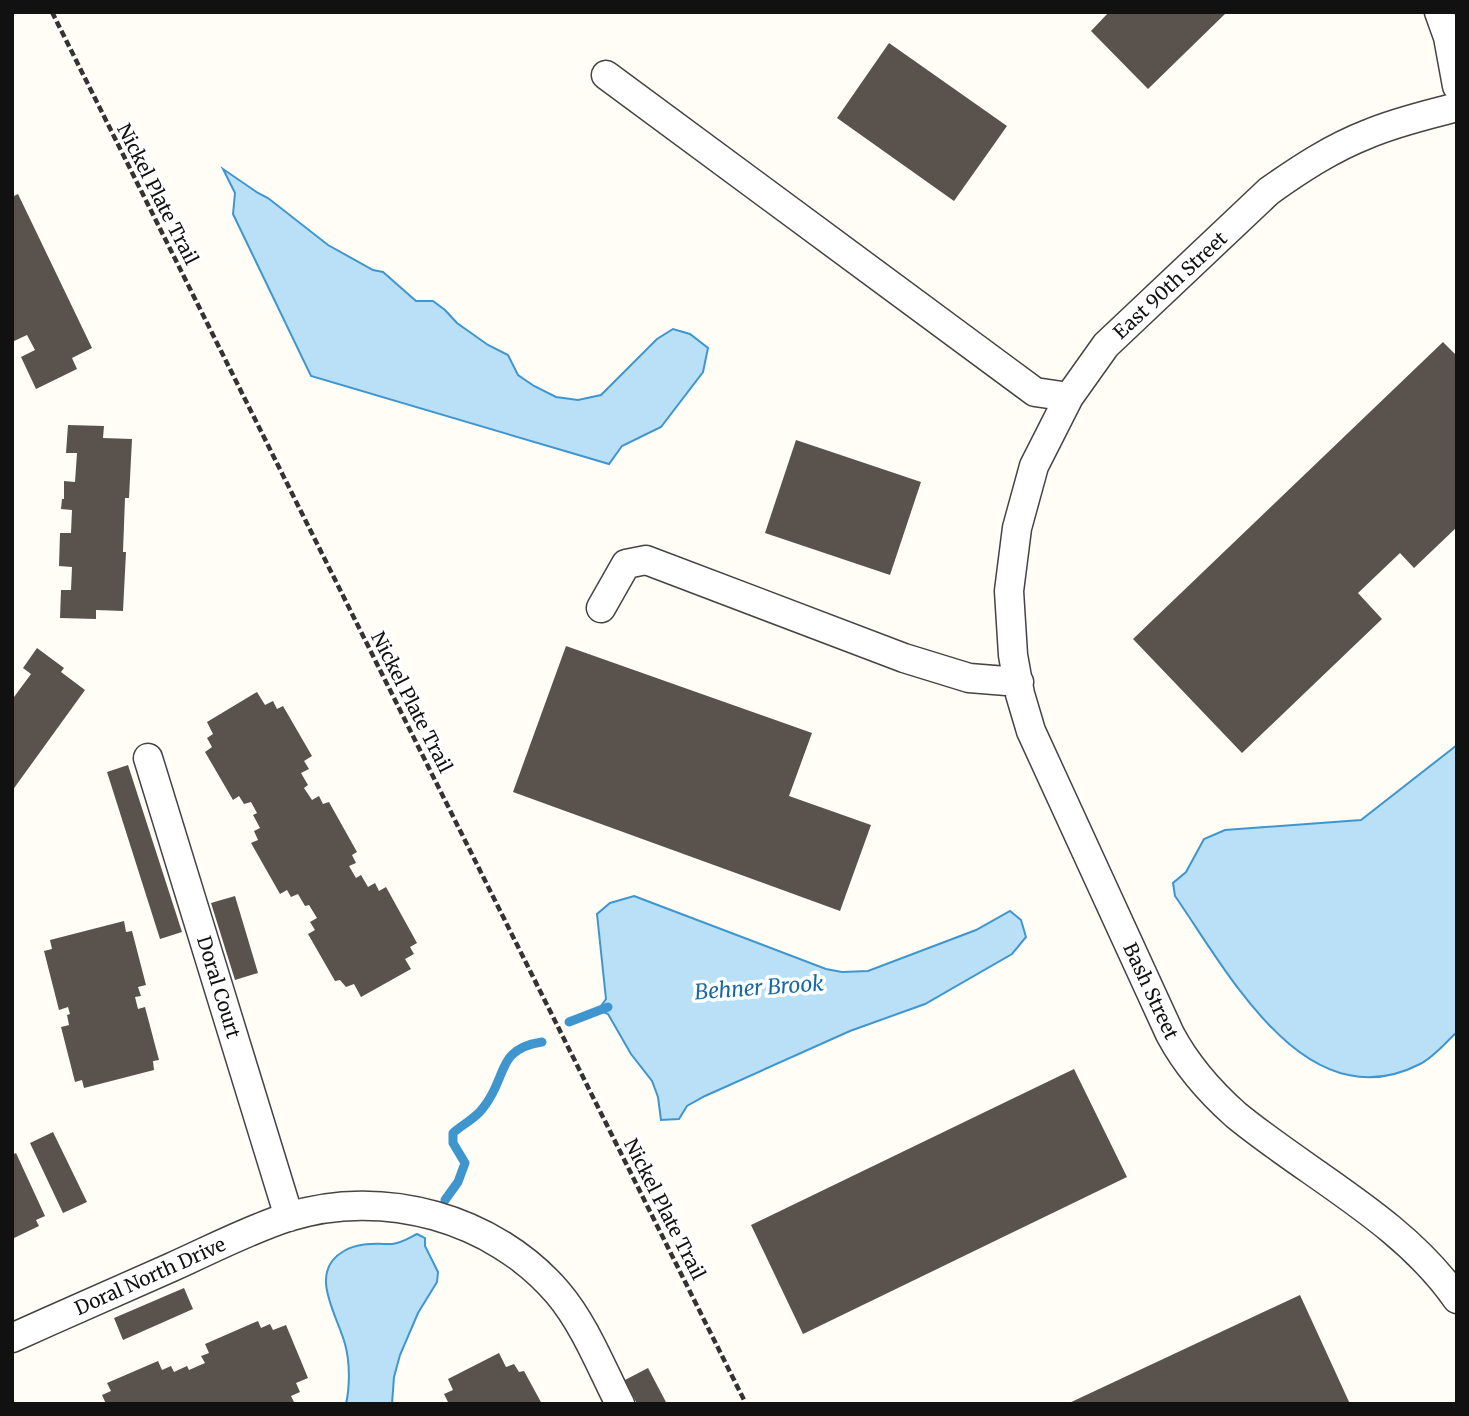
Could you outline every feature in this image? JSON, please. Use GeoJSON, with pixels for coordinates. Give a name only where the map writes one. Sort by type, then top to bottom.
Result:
{"type":"FeatureCollection","features":[{"type":"Feature","properties":{"kind":"street"},"geometry":{"type":"LineString","coordinates":[[1439,12],[1448,37],[1457,86]]}},
{"type":"Feature","properties":{"kind":"street"},"geometry":{"type":"LineString","coordinates":[[606,75],[1035,392],[1069,397]]}},
{"type":"Feature","properties":{"kind":"street","name":"East 90th Street"},"geometry":{"type":"LineString","coordinates":[[1010,579],[1017,527],[1034,466],[1069,397],[1106,345],[1269,191],[1312,162],[1369,133],[1457,107]]}},
{"type":"Feature","properties":{"kind":"street"},"geometry":{"type":"LineString","coordinates":[[601,608],[626,564],[646,560],[904,658],[968,678],[1019,681]]}},
{"type":"Feature","properties":{"kind":"street","name":"Bash Street"},"geometry":{"type":"LineString","coordinates":[[1010,579],[1013,655],[1031,731],[1170,1034],[1210,1091],[1246,1123],[1404,1239],[1427,1260],[1457,1299]]}},
{"type":"Feature","properties":{"kind":"street","name":"Doral Court"},"geometry":{"type":"LineString","coordinates":[[148,758],[289,1217]]}},
{"type":"Feature","properties":{"kind":"street","name":"Doral North Drive"},"geometry":{"type":"LineString","coordinates":[[12,1338],[289,1217],[358,1206],[396,1208],[444,1218],[480,1232],[515,1252],[545,1279],[564,1301],[580,1326],[620,1404]]}},
{"type":"Feature","properties":{"kind":"path","name":"Nickel Plate Trail"},"geometry":{"type":"LineString","coordinates":[[51,12],[746,1404]]}},
{"type":"Feature","properties":{"kind":"water"},"geometry":{"type":"Polygon","coordinates":[[[223,169],[268,198],[328,245],[373,270],[383,272],[416,301],[433,301],[457,323],[488,345],[508,355],[518,375],[556,397],[578,400],[601,395],[657,339],[673,329],[690,334],[708,348],[703,372],[661,427],[622,446],[609,464],[311,376],[233,214],[235,193],[223,169]]]}},
{"type":"Feature","properties":{"kind":"water"},"geometry":{"type":"Polygon","coordinates":[[[1457,745],[1457,1032],[1420,1064],[1379,1077],[1341,1073],[1306,1057],[1275,1031],[1220,963],[1175,896],[1173,883],[1186,872],[1204,839],[1225,830],[1361,820],[1457,745]]]}},
{"type":"Feature","properties":{"kind":"water"},"geometry":{"type":"Polygon","coordinates":[[[634,896],[826,969],[842,972],[868,971],[976,930],[1010,911],[1021,920],[1026,937],[1012,954],[925,1004],[850,1031],[705,1096],[687,1106],[679,1119],[661,1120],[658,1097],[652,1081],[631,1054],[608,1014],[598,1010],[606,999],[597,914],[610,903],[634,896]]]}},
{"type":"Feature","properties":{"kind":"water"},"geometry":{"type":"Polygon","coordinates":[[[417,1234],[425,1238],[425,1246],[438,1272],[437,1282],[418,1313],[400,1355],[394,1377],[392,1404],[346,1404],[348,1358],[331,1307],[326,1282],[327,1270],[333,1260],[350,1248],[396,1243],[417,1234]]]}},
{"type":"Feature","properties":{"kind":"building"},"geometry":{"type":"Polygon","coordinates":[[[1109,12],[1227,12],[1148,89],[1091,31],[1109,12]]]}},
{"type":"Feature","properties":{"kind":"building"},"geometry":{"type":"Polygon","coordinates":[[[889,43],[1007,126],[954,201],[837,118],[889,43]]]}},
{"type":"Feature","properties":{"kind":"building"},"geometry":{"type":"Polygon","coordinates":[[[18,194],[92,348],[72,358],[77,369],[36,389],[21,357],[35,350],[27,335],[12,342],[12,197],[18,194]]]}},
{"type":"Feature","properties":{"kind":"building"},"geometry":{"type":"Polygon","coordinates":[[[1443,342],[1457,356],[1457,527],[1414,568],[1400,553],[1358,593],[1382,619],[1242,753],[1133,639],[1443,342]]]}},
{"type":"Feature","properties":{"kind":"building"},"geometry":{"type":"Polygon","coordinates":[[[68,425],[104,426],[103,438],[132,439],[129,498],[125,498],[123,611],[96,610],[96,619],[60,618],[61,590],[71,590],[72,567],[59,566],[60,533],[71,533],[72,510],[61,509],[62,499],[64,481],[75,482],[77,453],[66,453],[68,425]]]}},
{"type":"Feature","properties":{"kind":"building"},"geometry":{"type":"Polygon","coordinates":[[[796,440],[921,482],[890,575],[765,533],[796,440]]]}},
{"type":"Feature","properties":{"kind":"building"},"geometry":{"type":"Polygon","coordinates":[[[566,646],[812,733],[789,796],[871,825],[840,911],[513,792],[566,646]]]}},
{"type":"Feature","properties":{"kind":"building"},"geometry":{"type":"Polygon","coordinates":[[[37,648],[64,668],[61,672],[85,690],[12,791],[12,695],[14,697],[31,674],[23,668],[37,648]]]}},
{"type":"Feature","properties":{"kind":"building"},"geometry":{"type":"Polygon","coordinates":[[[257,692],[265,705],[273,701],[277,709],[283,706],[312,756],[304,761],[309,769],[301,773],[308,785],[304,788],[312,800],[319,796],[323,804],[329,802],[357,852],[352,855],[356,863],[349,866],[356,878],[361,875],[368,887],[375,883],[379,891],[386,887],[417,943],[410,947],[414,954],[405,959],[411,969],[361,997],[354,984],[346,987],[340,980],[335,981],[308,934],[315,930],[310,922],[317,918],[298,894],[291,897],[287,890],[280,894],[251,843],[258,840],[254,831],[260,828],[253,815],[257,813],[251,802],[244,804],[239,796],[233,800],[205,752],[212,747],[207,738],[213,734],[207,722],[257,692]]]}},
{"type":"Feature","properties":{"kind":"building"},"geometry":{"type":"Polygon","coordinates":[[[128,765],[182,932],[160,939],[107,772],[128,765]]]}},
{"type":"Feature","properties":{"kind":"building"},"geometry":{"type":"Polygon","coordinates":[[[235,896],[258,973],[235,980],[211,903],[235,896]]]}},
{"type":"Feature","properties":{"kind":"building"},"geometry":{"type":"Polygon","coordinates":[[[124,921],[126,932],[132,931],[146,985],[138,987],[141,996],[135,997],[138,1009],[145,1007],[159,1060],[153,1061],[154,1070],[84,1088],[82,1080],[75,1082],[61,1027],[69,1025],[68,1007],[59,1010],[44,951],[52,949],[50,940],[124,921]]]}},
{"type":"Feature","properties":{"kind":"building"},"geometry":{"type":"Polygon","coordinates":[[[1074,1069],[1127,1177],[803,1334],[751,1225],[1074,1069]]]}},
{"type":"Feature","properties":{"kind":"building"},"geometry":{"type":"Polygon","coordinates":[[[53,1132],[87,1202],[63,1213],[30,1143],[53,1132]]]}},
{"type":"Feature","properties":{"kind":"building"},"geometry":{"type":"Polygon","coordinates":[[[16,1153],[45,1216],[36,1220],[39,1226],[12,1239],[12,1155],[16,1153]]]}},
{"type":"Feature","properties":{"kind":"building"},"geometry":{"type":"Polygon","coordinates":[[[184,1288],[193,1309],[123,1340],[114,1318],[184,1288]]]}},
{"type":"Feature","properties":{"kind":"building"},"geometry":{"type":"Polygon","coordinates":[[[1300,1295],[1350,1404],[1067,1404],[1300,1295]]]}},
{"type":"Feature","properties":{"kind":"building"},"geometry":{"type":"Polygon","coordinates":[[[258,1321],[261,1328],[270,1324],[273,1330],[286,1325],[308,1378],[296,1383],[300,1392],[291,1396],[294,1402],[106,1404],[102,1395],[111,1391],[107,1383],[158,1361],[162,1370],[171,1366],[174,1372],[187,1366],[189,1370],[205,1363],[201,1356],[209,1353],[205,1344],[258,1321]]]}},
{"type":"Feature","properties":{"kind":"building"},"geometry":{"type":"Polygon","coordinates":[[[499,1353],[506,1367],[514,1364],[519,1372],[524,1371],[542,1404],[444,1404],[448,1402],[444,1394],[453,1390],[448,1379],[499,1353]]]}},
{"type":"Feature","properties":{"kind":"building"},"geometry":{"type":"Polygon","coordinates":[[[648,1368],[667,1404],[637,1404],[625,1380],[648,1368]]]}},
{"type":"Feature","properties":{"kind":"waterway","name":"Behner Brook"},"geometry":{"type":"LineString","coordinates":[[569,1022],[608,1007]]}},
{"type":"Feature","properties":{"kind":"waterway","name":"Behner Brook"},"geometry":{"type":"LineString","coordinates":[[445,1200],[458,1182],[465,1163],[453,1143],[453,1133],[483,1108],[509,1058],[516,1051],[542,1042]]}}]}
